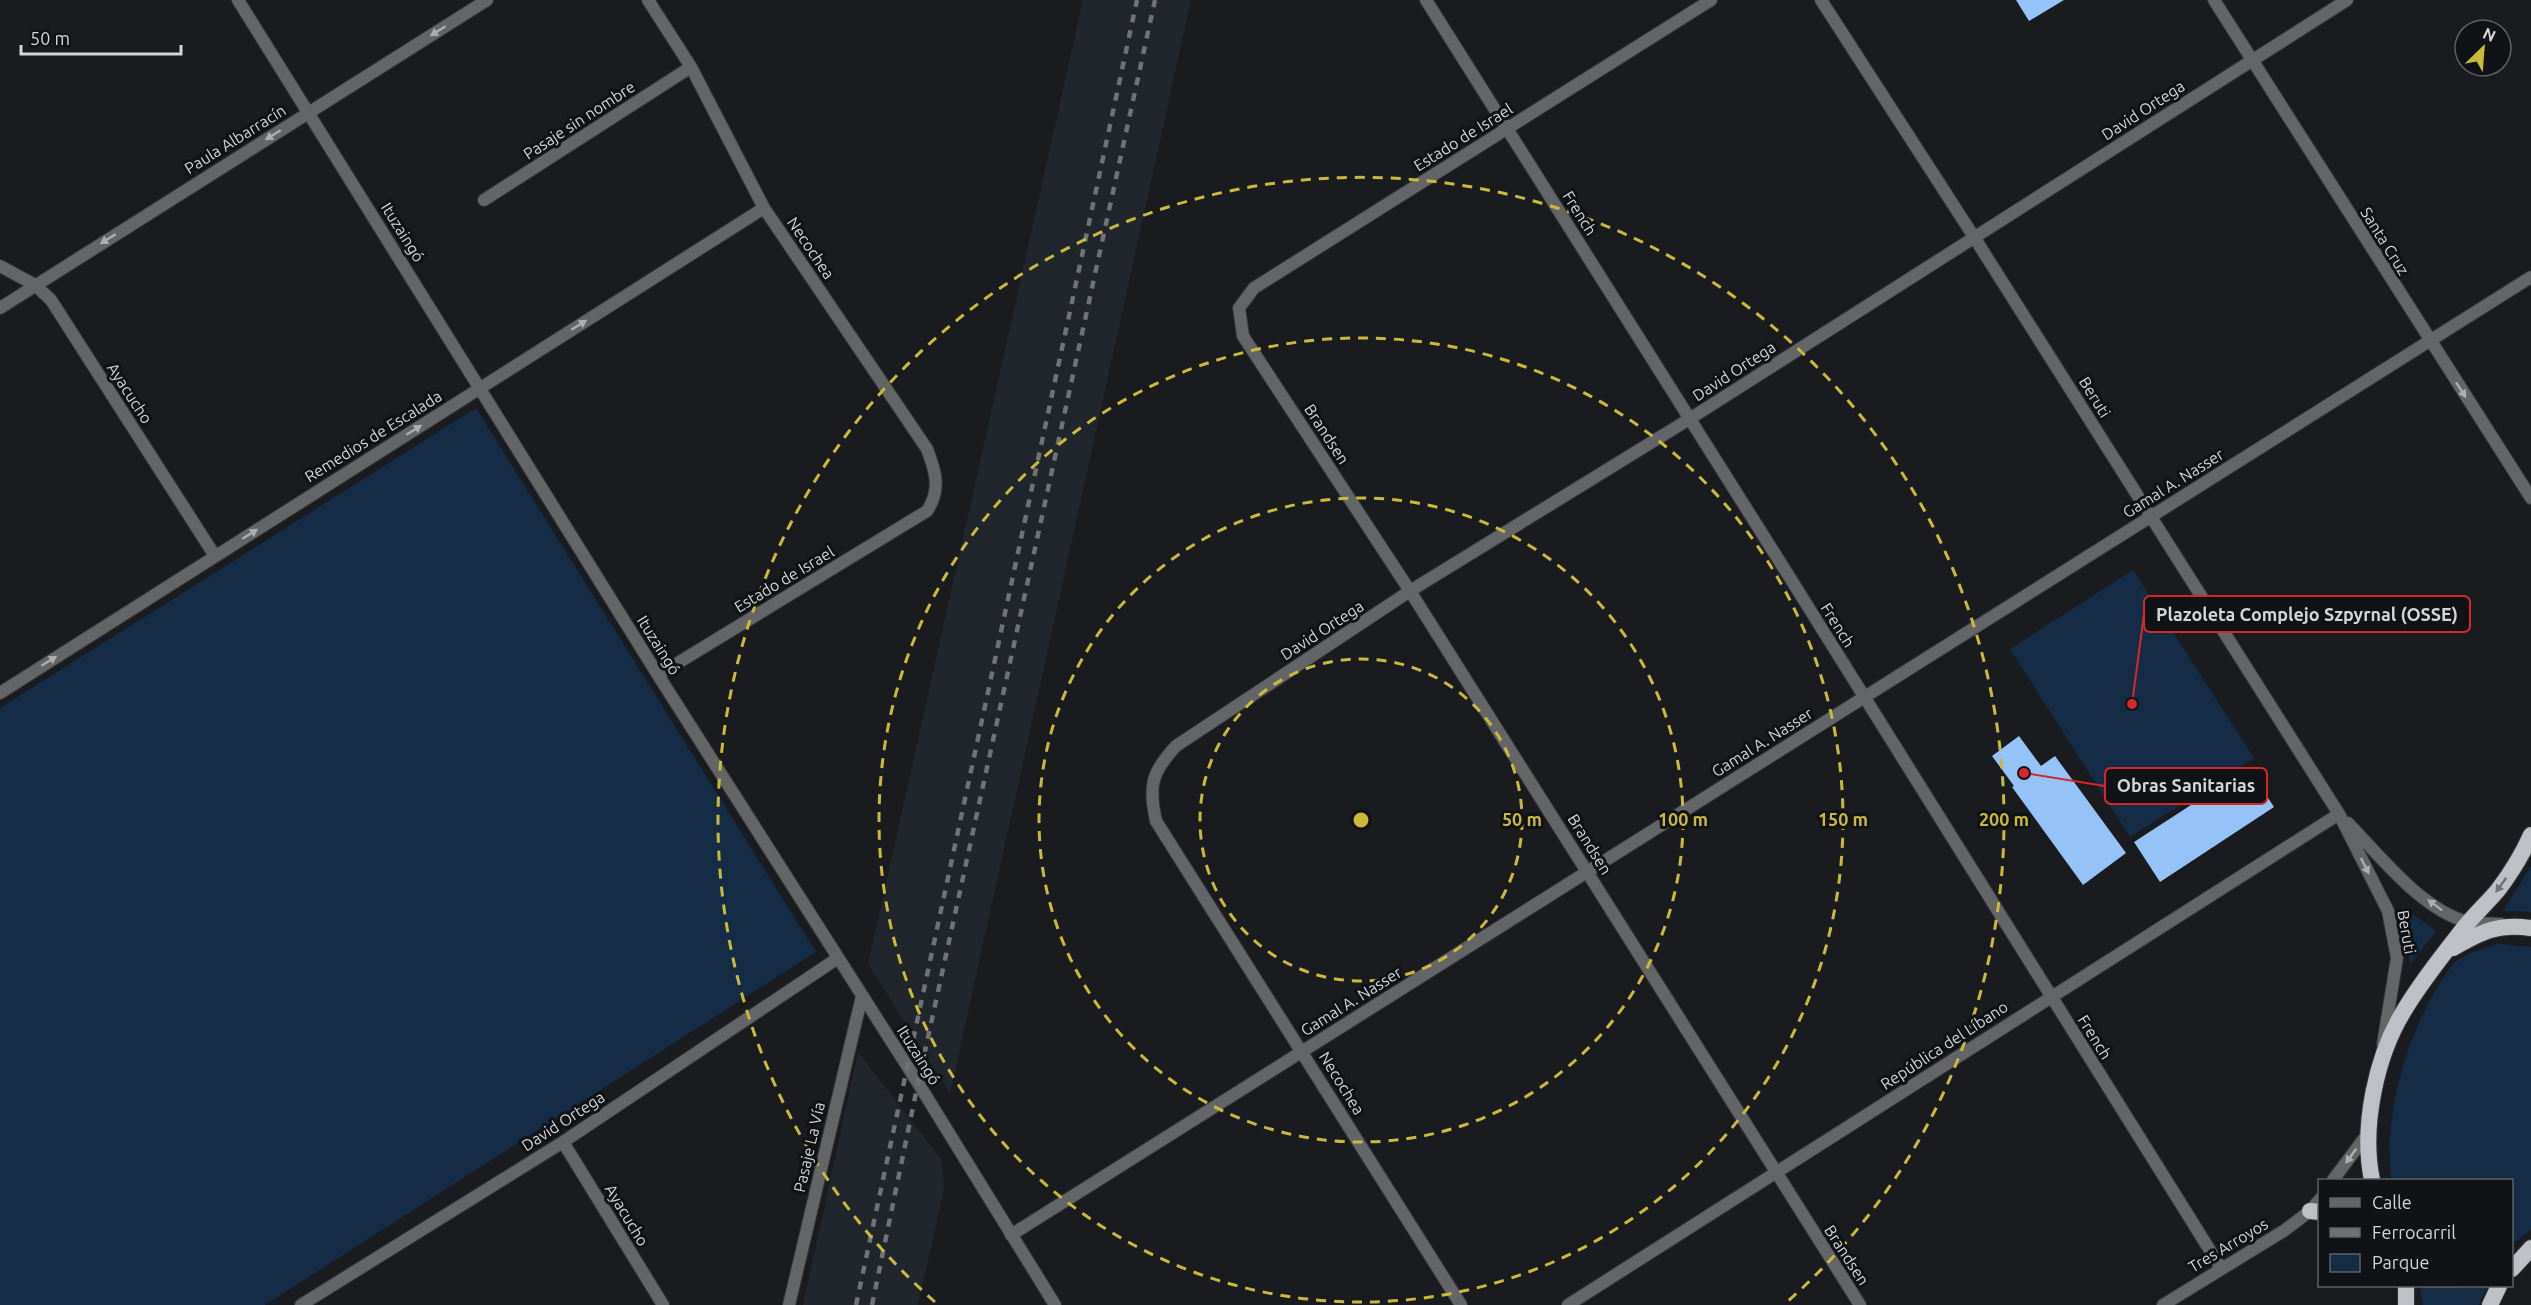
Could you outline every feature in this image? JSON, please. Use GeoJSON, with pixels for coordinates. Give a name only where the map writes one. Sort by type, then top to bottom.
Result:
{"type":"FeatureCollection","features":[{"type":"Feature","properties":{"kind":"highway"},"geometry":{"type":"LineString","coordinates":[[2372,1179],[2369,1132],[2380,1065],[2404,1010],[2468,922],[2498,890],[2521,856],[2531,835]]}},
{"type":"Feature","properties":{"kind":"highway"},"geometry":{"type":"LineString","coordinates":[[2447,951],[2478,933],[2510,925],[2531,928]]}},
{"type":"Feature","properties":{"kind":"highway"},"geometry":{"type":"LineString","coordinates":[[2520,1264],[2531,1248]]}},
{"type":"Feature","properties":{"kind":"highway"},"geometry":{"type":"LineString","coordinates":[[2406,1287],[2406,1305]]}},
{"type":"Feature","properties":{"kind":"highway"},"geometry":{"type":"LineString","coordinates":[[2490,1305],[2499,1287]]}},
{"type":"Feature","properties":{"kind":"street","name":"Ituzaingó"},"geometry":{"type":"LineString","coordinates":[[238,0],[658,675],[1055,1305]]}},
{"type":"Feature","properties":{"kind":"street","name":"Paula Albarracín"},"geometry":{"type":"LineString","coordinates":[[0,308],[487,0]]}},
{"type":"Feature","properties":{"kind":"street","name":"Necochea"},"geometry":{"type":"LineString","coordinates":[[648,0],[691,67],[764,208],[927,449],[937,484],[935,500],[927,512]]}},
{"type":"Feature","properties":{"kind":"street","name":"French"},"geometry":{"type":"LineString","coordinates":[[1426,0],[1691,418],[1863,698],[2221,1268]]}},
{"type":"Feature","properties":{"kind":"street","name":"Estado de Israel"},"geometry":{"type":"LineString","coordinates":[[1239,308],[1254,288],[1711,0]]}},
{"type":"Feature","properties":{"kind":"street","name":"Beruti"},"geometry":{"type":"LineString","coordinates":[[1821,0],[1974,237],[2339,814],[2388,911],[2397,958],[2380,1065]]}},
{"type":"Feature","properties":{"kind":"street","name":"Santa Cruz"},"geometry":{"type":"LineString","coordinates":[[2214,0],[2531,498]]}},
{"type":"Feature","properties":{"kind":"street","name":"David Ortega"},"geometry":{"type":"LineString","coordinates":[[1153,783],[1160,763],[1176,746],[1410,591],[1691,418],[2347,0]]}},
{"type":"Feature","properties":{"kind":"street","name":"Pasaje sin nombre"},"geometry":{"type":"LineString","coordinates":[[484,200],[691,67]]}},
{"type":"Feature","properties":{"kind":"street","name":"Remedios de Escalada"},"geometry":{"type":"LineString","coordinates":[[0,693],[764,208]]}},
{"type":"Feature","properties":{"kind":"street","name":"Ayacucho"},"geometry":{"type":"LineString","coordinates":[[0,266],[36,285],[51,300],[214,556]]}},
{"type":"Feature","properties":{"kind":"street","name":"Gamal A. Nasser"},"geometry":{"type":"LineString","coordinates":[[1011,1235],[2531,277]]}},
{"type":"Feature","properties":{"kind":"street","name":"Brandsen"},"geometry":{"type":"LineString","coordinates":[[1239,308],[1244,336],[1588,871],[1775,1174],[1860,1305]]}},
{"type":"Feature","properties":{"kind":"street","name":"Estado de Israel"},"geometry":{"type":"LineString","coordinates":[[658,675],[927,512]]}},
{"type":"Feature","properties":{"kind":"street","name":"Necochea"},"geometry":{"type":"LineString","coordinates":[[1153,783],[1152,802],[1156,821],[1461,1305]]}},
{"type":"Feature","properties":{"kind":"street","name":"Beruti"},"geometry":{"type":"LineString","coordinates":[[2339,814],[2412,888],[2441,911],[2468,922],[2510,925]]}},
{"type":"Feature","properties":{"kind":"street","name":"República del Líbano"},"geometry":{"type":"LineString","coordinates":[[1568,1305],[2339,814]]}},
{"type":"Feature","properties":{"kind":"street","name":"David Ortega"},"geometry":{"type":"LineString","coordinates":[[301,1305],[563,1142],[838,958]]}},
{"type":"Feature","properties":{"kind":"street","name":"Pasaje La Vía"},"geometry":{"type":"LineString","coordinates":[[789,1305],[862,996]]}},
{"type":"Feature","properties":{"kind":"street"},"geometry":{"type":"LineString","coordinates":[[2334,1179],[2369,1132]]}},
{"type":"Feature","properties":{"kind":"street","name":"Ayacucho"},"geometry":{"type":"LineString","coordinates":[[563,1142],[663,1305]]}},
{"type":"Feature","properties":{"kind":"street","name":"Tres Arroyos"},"geometry":{"type":"LineString","coordinates":[[2163,1305],[2285,1230],[2316,1208]]}},
{"type":"Feature","properties":{"kind":"shaded area"},"geometry":{"type":"Polygon","coordinates":[[[1083,0],[1191,0],[950,1094],[868,964],[1083,0]]]}},
{"type":"Feature","properties":{"kind":"shaded area"},"geometry":{"type":"Polygon","coordinates":[[[858,1052],[942,1160],[944,1189],[918,1305],[803,1305],[858,1052]]]}},
{"type":"Feature","properties":{"kind":"green space"},"geometry":{"type":"Polygon","coordinates":[[[476,408],[816,952],[265,1305],[0,1305],[0,708],[476,408]]]}},
{"type":"Feature","properties":{"kind":"green space"},"geometry":{"type":"Polygon","coordinates":[[[2133,570],[2254,758],[2130,837],[2010,649],[2133,570]]]}},
{"type":"Feature","properties":{"kind":"green space"},"geometry":{"type":"Polygon","coordinates":[[[2531,866],[2531,912],[2503,911],[2531,866]]]}},
{"type":"Feature","properties":{"kind":"green space"},"geometry":{"type":"Polygon","coordinates":[[[2402,906],[2436,931],[2410,965],[2402,906]]]}},
{"type":"Feature","properties":{"kind":"green space"},"geometry":{"type":"Polygon","coordinates":[[[2499,944],[2531,947],[2531,1230],[2513,1243],[2513,1179],[2391,1179],[2391,1131],[2394,1107],[2399,1082],[2414,1035],[2442,979],[2454,964],[2472,953],[2499,944]]]}},
{"type":"Feature","properties":{"kind":"green space"},"geometry":{"type":"Polygon","coordinates":[[[2420,1287],[2487,1287],[2479,1305],[2423,1305],[2420,1287]]]}},
{"type":"Feature","properties":{"kind":"building"},"geometry":{"type":"Polygon","coordinates":[[[2016,0],[2064,0],[2029,21],[2016,0]]]}},
{"type":"Feature","properties":{"kind":"building"},"geometry":{"type":"Polygon","coordinates":[[[2019,736],[2041,766],[2055,756],[2126,853],[2083,885],[1992,756],[2019,736]]]}},
{"type":"Feature","properties":{"kind":"building"},"geometry":{"type":"Polygon","coordinates":[[[2248,768],[2274,807],[2160,882],[2134,842],[2248,768]]]}},
{"type":"Feature","properties":{"kind":"railway"},"geometry":{"type":"LineString","coordinates":[[856,1305],[1137,0]]}},
{"type":"Feature","properties":{"kind":"railway"},"geometry":{"type":"LineString","coordinates":[[872,1305],[918,1083],[1155,0]]}},
{"type":"Feature","properties":{"kind":"place","name":"Plazoleta Complejo Szpyrnal (OSSE)"},"geometry":{"type":"Point","coordinates":[2132,704]}},
{"type":"Feature","properties":{"kind":"place","name":"Obras Sanitarias"},"geometry":{"type":"Point","coordinates":[2024,773]}}]}
